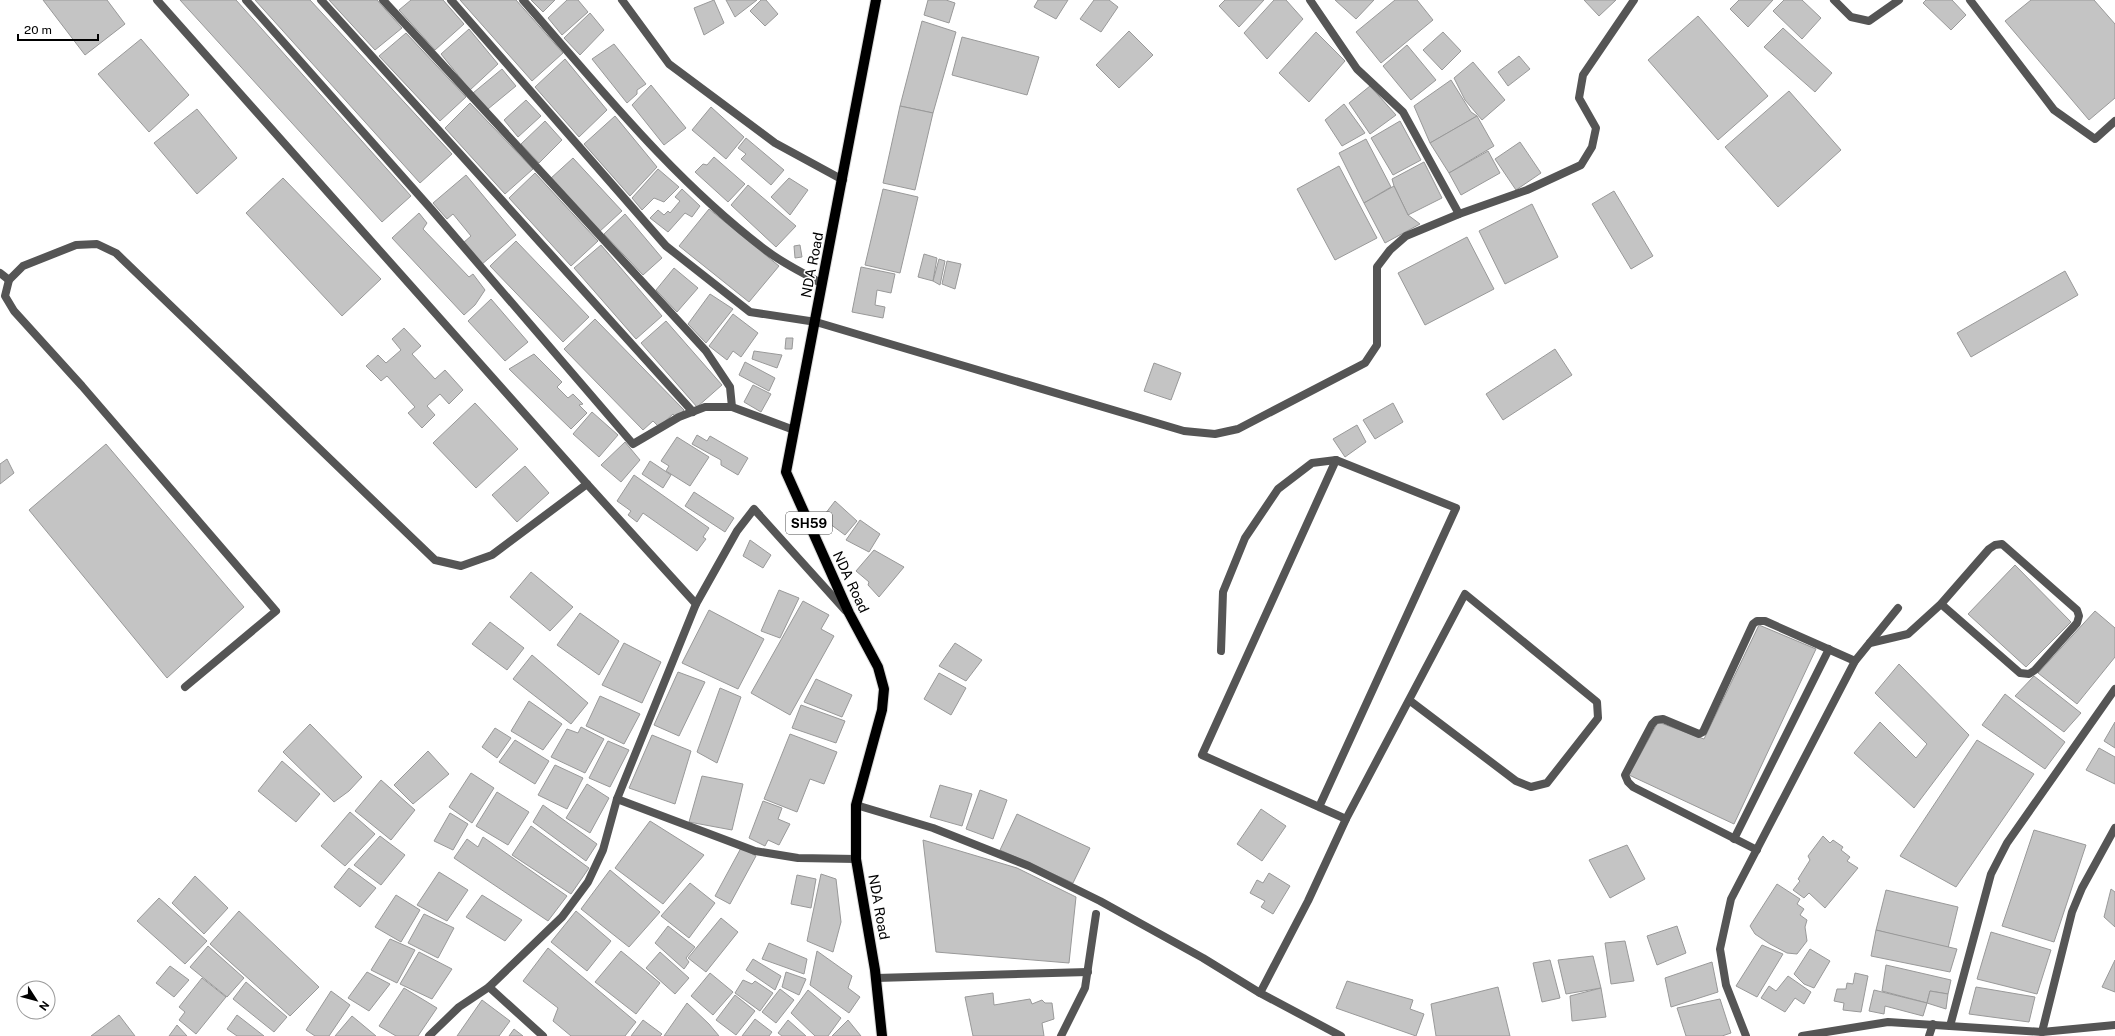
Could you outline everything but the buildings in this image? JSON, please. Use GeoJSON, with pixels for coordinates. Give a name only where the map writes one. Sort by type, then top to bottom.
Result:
{"type":"FeatureCollection","features":[{"type":"Feature","properties":{"kind":"main road","name":"NDA Road"},"geometry":{"type":"LineString","coordinates":[[876,0],[816,322],[786,472],[848,613],[878,667],[884,690],[882,710],[856,805],[856,859],[876,978],[882,1036]]}},
{"type":"Feature","properties":{"kind":"street"},"geometry":{"type":"LineString","coordinates":[[156,0],[587,484],[696,604]]}},
{"type":"Feature","properties":{"kind":"street"},"geometry":{"type":"LineString","coordinates":[[246,0],[427,204],[633,444],[679,417],[705,407],[732,407],[794,430]]}},
{"type":"Feature","properties":{"kind":"street"},"geometry":{"type":"LineString","coordinates":[[321,0],[693,412]]}},
{"type":"Feature","properties":{"kind":"street"},"geometry":{"type":"LineString","coordinates":[[383,0],[706,351],[730,387],[732,407]]}},
{"type":"Feature","properties":{"kind":"street"},"geometry":{"type":"LineString","coordinates":[[451,0],[666,246],[750,312],[816,322],[1184,431],[1214,434],[1238,429],[1365,363],[1377,345],[1376,267],[1390,250],[1406,236],[1459,214],[1527,190],[1581,165],[1592,147],[1596,128],[1579,98],[1583,75],[1634,0]]}},
{"type":"Feature","properties":{"kind":"street"},"geometry":{"type":"LineString","coordinates":[[523,0],[662,157],[710,205],[769,252],[822,284]]}},
{"type":"Feature","properties":{"kind":"street"},"geometry":{"type":"LineString","coordinates":[[622,0],[669,64],[775,143],[843,180]]}},
{"type":"Feature","properties":{"kind":"street"},"geometry":{"type":"LineString","coordinates":[[1310,0],[1357,69],[1403,112],[1459,214]]}},
{"type":"Feature","properties":{"kind":"street"},"geometry":{"type":"LineString","coordinates":[[1834,0],[1851,17],[1869,21],[1899,0]]}},
{"type":"Feature","properties":{"kind":"street"},"geometry":{"type":"LineString","coordinates":[[1970,0],[2054,110],[2095,139],[2115,121]]}},
{"type":"Feature","properties":{"kind":"street"},"geometry":{"type":"LineString","coordinates":[[185,686],[276,611],[82,386],[14,310],[5,296],[9,280],[24,266],[76,245],[97,244],[116,253],[435,560],[461,566],[492,555],[587,484]]}},
{"type":"Feature","properties":{"kind":"street"},"geometry":{"type":"LineString","coordinates":[[0,273],[9,280]]}},
{"type":"Feature","properties":{"kind":"street"},"geometry":{"type":"LineString","coordinates":[[1336,460],[1202,755],[1346,819]]}},
{"type":"Feature","properties":{"kind":"street"},"geometry":{"type":"LineString","coordinates":[[1221,651],[1223,592],[1245,538],[1278,488],[1312,463],[1336,460],[1456,508],[1319,807]]}},
{"type":"Feature","properties":{"kind":"street"},"geometry":{"type":"LineString","coordinates":[[429,1036],[459,1007],[489,987],[562,917],[588,882],[603,850],[617,799],[696,604],[737,530],[754,509],[848,613]]}},
{"type":"Feature","properties":{"kind":"street"},"geometry":{"type":"LineString","coordinates":[[1870,643],[1908,634],[1941,604],[1990,549],[1995,545],[2002,544],[2077,610],[2079,616],[2077,623],[2035,670],[2029,674],[2020,673],[1941,604]]}},
{"type":"Feature","properties":{"kind":"street"},"geometry":{"type":"LineString","coordinates":[[1260,993],[1308,901],[1346,819],[1465,594],[1597,702],[1598,718],[1547,782],[1531,786],[1516,781],[1409,700]]}},
{"type":"Feature","properties":{"kind":"street"},"geometry":{"type":"LineString","coordinates":[[1746,1036],[1726,985],[1720,949],[1731,899],[1855,661],[1898,608]]}},
{"type":"Feature","properties":{"kind":"street"},"geometry":{"type":"LineString","coordinates":[[1757,850],[1634,787],[1628,782],[1625,775],[1652,724],[1656,720],[1663,719],[1699,734],[1703,732],[1753,624],[1757,621],[1765,621],[1855,661]]}},
{"type":"Feature","properties":{"kind":"street"},"geometry":{"type":"LineString","coordinates":[[1734,839],[1829,650]]}},
{"type":"Feature","properties":{"kind":"street"},"geometry":{"type":"LineString","coordinates":[[1950,1026],[1991,874],[2007,843],[2115,689]]}},
{"type":"Feature","properties":{"kind":"street"},"geometry":{"type":"LineString","coordinates":[[617,799],[755,851],[798,858],[856,859]]}},
{"type":"Feature","properties":{"kind":"street"},"geometry":{"type":"LineString","coordinates":[[856,805],[933,828],[1029,866],[1100,900],[1203,958],[1260,993],[1342,1036]]}},
{"type":"Feature","properties":{"kind":"street"},"geometry":{"type":"LineString","coordinates":[[2042,1032],[2072,912],[2082,888],[2115,828]]}},
{"type":"Feature","properties":{"kind":"street"},"geometry":{"type":"LineString","coordinates":[[1061,1036],[1086,988],[1096,914]]}},
{"type":"Feature","properties":{"kind":"street"},"geometry":{"type":"LineString","coordinates":[[876,978],[1088,972]]}},
{"type":"Feature","properties":{"kind":"street"},"geometry":{"type":"LineString","coordinates":[[489,987],[499,998],[544,1036]]}},
{"type":"Feature","properties":{"kind":"street"},"geometry":{"type":"LineString","coordinates":[[1802,1036],[1888,1022],[2042,1032],[2115,1025]]}},
{"type":"Feature","properties":{"kind":"street"},"geometry":{"type":"LineString","coordinates":[[1929,1036],[1933,1024]]}}]}
